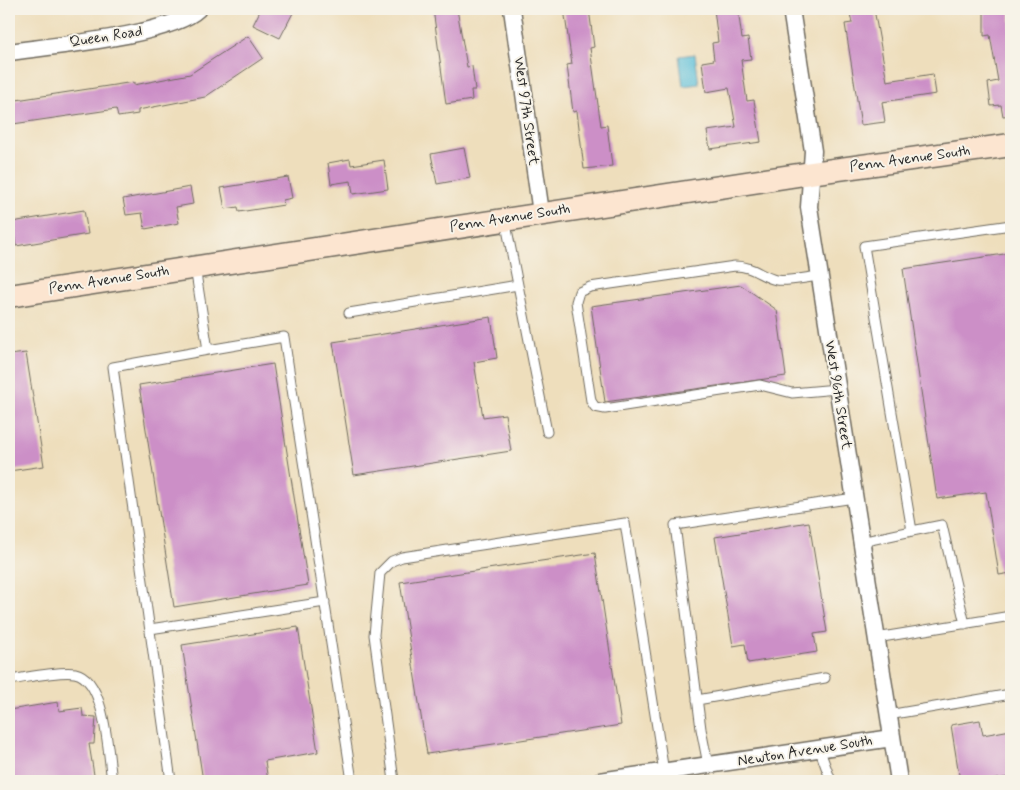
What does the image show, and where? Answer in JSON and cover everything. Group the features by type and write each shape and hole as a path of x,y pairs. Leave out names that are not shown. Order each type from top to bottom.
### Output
{"main road":[{"name":"Penn Avenue South","path":"9,296 541,213 1011,145"}],"street":[{"name":"Queen Road","path":"9,52 149,31 173,24 198,9"},
{"name":"West 97th Street","path":"512,9 541,213"},
{"name":"West 96th Street","path":"791,9 812,151 809,206 898,781"},
{"name":"Newton Avenue South","path":"600,781 624,779 892,738"}],"lane":[{"path":"505,219 547,432"},
{"path":"912,531 864,246 1011,225"},
{"path":"820,276 778,280 764,276 748,266 735,266 590,287 579,292 576,302 591,401 595,407 605,409 760,385 792,393 837,389"},
{"path":"195,267 208,350"},
{"path":"349,313 518,285"},
{"path":"171,781 113,367 284,337 352,781"},
{"path":"708,765 697,700 676,526 854,498"},
{"path":"394,781 374,635 378,581 385,566 402,557 625,523 664,772"},
{"path":"861,542 942,525 965,624"},
{"path":"150,630 325,602"},
{"path":"876,638 1011,616"},
{"path":"9,680 72,672 86,678 97,694 112,781"},
{"path":"697,700 825,678"},
{"path":"888,714 1011,694"},
{"path":"819,748 831,781"}],"water":[{"path":"695,54 699,84 683,86 679,56"}],"building":[{"path":"261,9 295,9 280,38 253,25"},
{"path":"433,9 457,9 467,67 472,66 475,90 471,90 472,100 446,104"},
{"path":"564,9 589,9 594,47 590,48 601,126 607,125 612,166 584,169 577,111 573,112 567,65 572,64"},
{"path":"714,9 738,9 742,39 748,38 751,59 741,60 747,101 754,100 761,142 710,149 707,131 736,127 729,88 706,92 702,62 714,60 712,43 718,42"},
{"path":"849,9 874,9 887,81 933,74 936,94 882,102 885,122 861,125 845,24 852,23"},
{"path":"984,9 1010,9 1011,115 1003,116 1001,105 991,106 988,83 998,81 990,35 984,36"},
{"path":"248,36 263,58 205,97 138,110 138,114 118,117 116,109 13,124 10,101 134,82 134,85 190,74"},
{"path":"464,148 470,178 437,184 431,154"},
{"path":"350,159 351,165 384,160 388,189 353,194 351,181 331,184 328,163"},
{"path":"288,177 292,198 283,200 284,205 239,212 238,207 225,209 221,188"},
{"path":"190,187 193,204 176,207 179,223 145,229 142,213 126,215 123,199"},
{"path":"84,210 88,234 16,246 12,222"},
{"path":"1011,253 1011,573 999,575 986,492 937,499 903,269"},
{"path":"741,285 777,310 786,376 605,402 591,306"},
{"path":"491,317 497,358 474,362 483,417 505,414 511,451 354,475 333,342"},
{"path":"26,353 44,466 9,471 9,355"},
{"path":"273,364 308,585 174,607 139,385"},
{"path":"809,522 827,632 814,634 817,652 748,663 745,644 733,646 715,537"},
{"path":"595,553 621,725 427,754 400,582"},
{"path":"298,627 318,752 265,761 268,781 203,781 182,645"},
{"path":"58,702 59,711 82,708 83,716 96,717 94,744 89,744 95,781 9,781 9,710"},
{"path":"980,720 983,735 1011,730 1011,777 983,781 960,781 951,725"}]}
